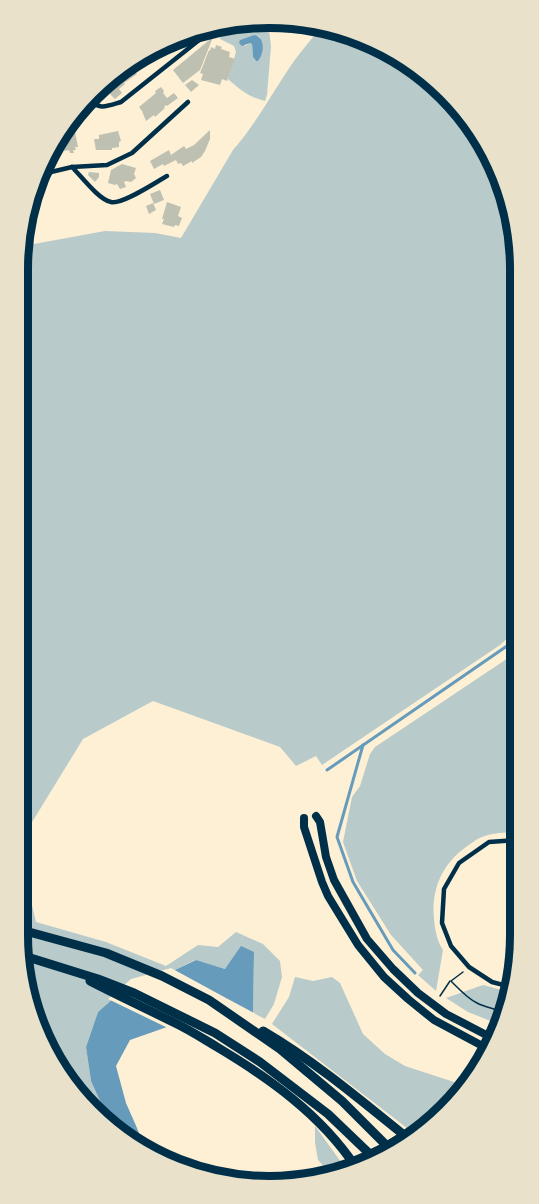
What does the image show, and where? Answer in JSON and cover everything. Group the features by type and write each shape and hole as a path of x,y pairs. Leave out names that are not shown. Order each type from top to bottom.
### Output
{"highway":[{"path":"28,932 106,953 162,976 209,999 289,1046 403,1135"},
{"path":"30,958 134,993 215,1034 260,1062 328,1114 370,1154"},
{"path":"69,970 131,1003 174,1022 273,1084 319,1122 352,1161"},
{"path":"209,999 280,1049 342,1101 386,1145"}],"main road":[{"path":"316,816 320,822 326,857 334,880 367,939 418,993 446,1014 488,1036"},
{"path":"304,818 304,827 322,882 358,945 384,977 408,999 434,1020 483,1046"}],"street":[{"path":"94,105 103,108 121,102 201,39"},
{"path":"47,177 51,172 72,167 107,165 132,153 188,102"},
{"path":"72,167 101,197 111,202 120,202 167,176"},
{"path":"304,818 310,815 316,816"},
{"path":"505,985 492,982 469,968 451,946 442,923 444,889 459,863 489,842 510,840"}],"path":[{"path":"440,996 451,981 469,968"},
{"path":"451,981 479,1004 498,1010"}],"shaded area":[{"path":"269,29 271,46 265,101 245,93 228,79 236,52 234,46 220,39 221,34 230,32","holes":["254,35 260,37 256,61 253,57 252,44 245,46 240,40"]},
{"path":"316,33 347,41 376,53 403,69 440,99 470,136 486,163 498,192 506,222 510,254 510,636 500,645 322,765 316,756 296,766 280,747 153,701 83,739 28,829 28,270 30,245 105,231 155,233 181,238 233,150"},
{"path":"510,657 510,832 490,835 476,840 450,861 440,878 434,898 434,919 439,943 443,950 436,991 418,975 423,970 391,935 357,881 343,842 352,797 360,786 370,754 375,747"},
{"path":"28,888 36,922 106,942 166,966 198,945 218,947 236,932 263,944 280,961 282,977 274,1004 265,1019 253,1013 254,952 225,969 195,960 175,970 132,982 98,1012 86,1047 91,1081 104,1110 69,1068 53,1041 41,1012 33,982 29,950"},
{"path":"295,977 313,981 332,977 340,983 363,1034 385,1054 405,1066 454,1082 457,1086 440,1105 410,1130 272,1024 289,997"},
{"path":"483,985 504,990 494,1022 468,1012 446,998"},
{"path":"315,1126 343,1164 326,1169 318,1160"}],"water":[{"path":"254,35 261,39 263,46 258,61 253,57 252,44 242,46 239,43 240,40"},
{"path":"241,946 254,952 253,1013 215,1026 167,1027 130,1040 116,1066 126,1103 141,1138 104,1110 91,1081 86,1047 98,1012 132,982 175,970 196,960 225,969"}],"pier":[{"path":"171,968 256,1014 216,1029 172,1030 108,999 131,979"}],"building":[{"path":"213,37 200,70 183,83 173,70"},
{"path":"216,45 230,52 229,57 235,59 227,81 222,79 220,85 201,80 203,74 200,73 209,50 211,47 215,49"},
{"path":"134,71 137,74 124,83 119,89 122,93 115,99 109,93 117,86 116,84"},
{"path":"192,80 199,85 191,92 185,85"},
{"path":"161,87 167,98 174,93 178,98 166,105 155,117 154,115 146,121 139,107"},
{"path":"210,130 210,139 201,157 183,166 176,160 154,169 150,161 169,150 171,155 184,146 186,149 194,145"},
{"path":"118,131 121,141 119,147 112,148 112,150 96,150 94,139 99,139 99,135"},
{"path":"72,132 75,132 78,147 73,150 74,153 61,150"},
{"path":"122,164 136,168 134,174 136,178 131,182 124,182 126,187 120,189 117,184 108,183 111,170"},
{"path":"89,172 99,173 95,182 88,175"},
{"path":"160,190 164,200 154,204 150,194"},
{"path":"167,202 181,207 178,216 182,218 179,226 162,224"},
{"path":"153,203 156,210 149,214 146,206"}],"waterway":[{"path":"327,770 510,644"},
{"path":"363,745 337,837 353,882 393,950 415,973"}]}
